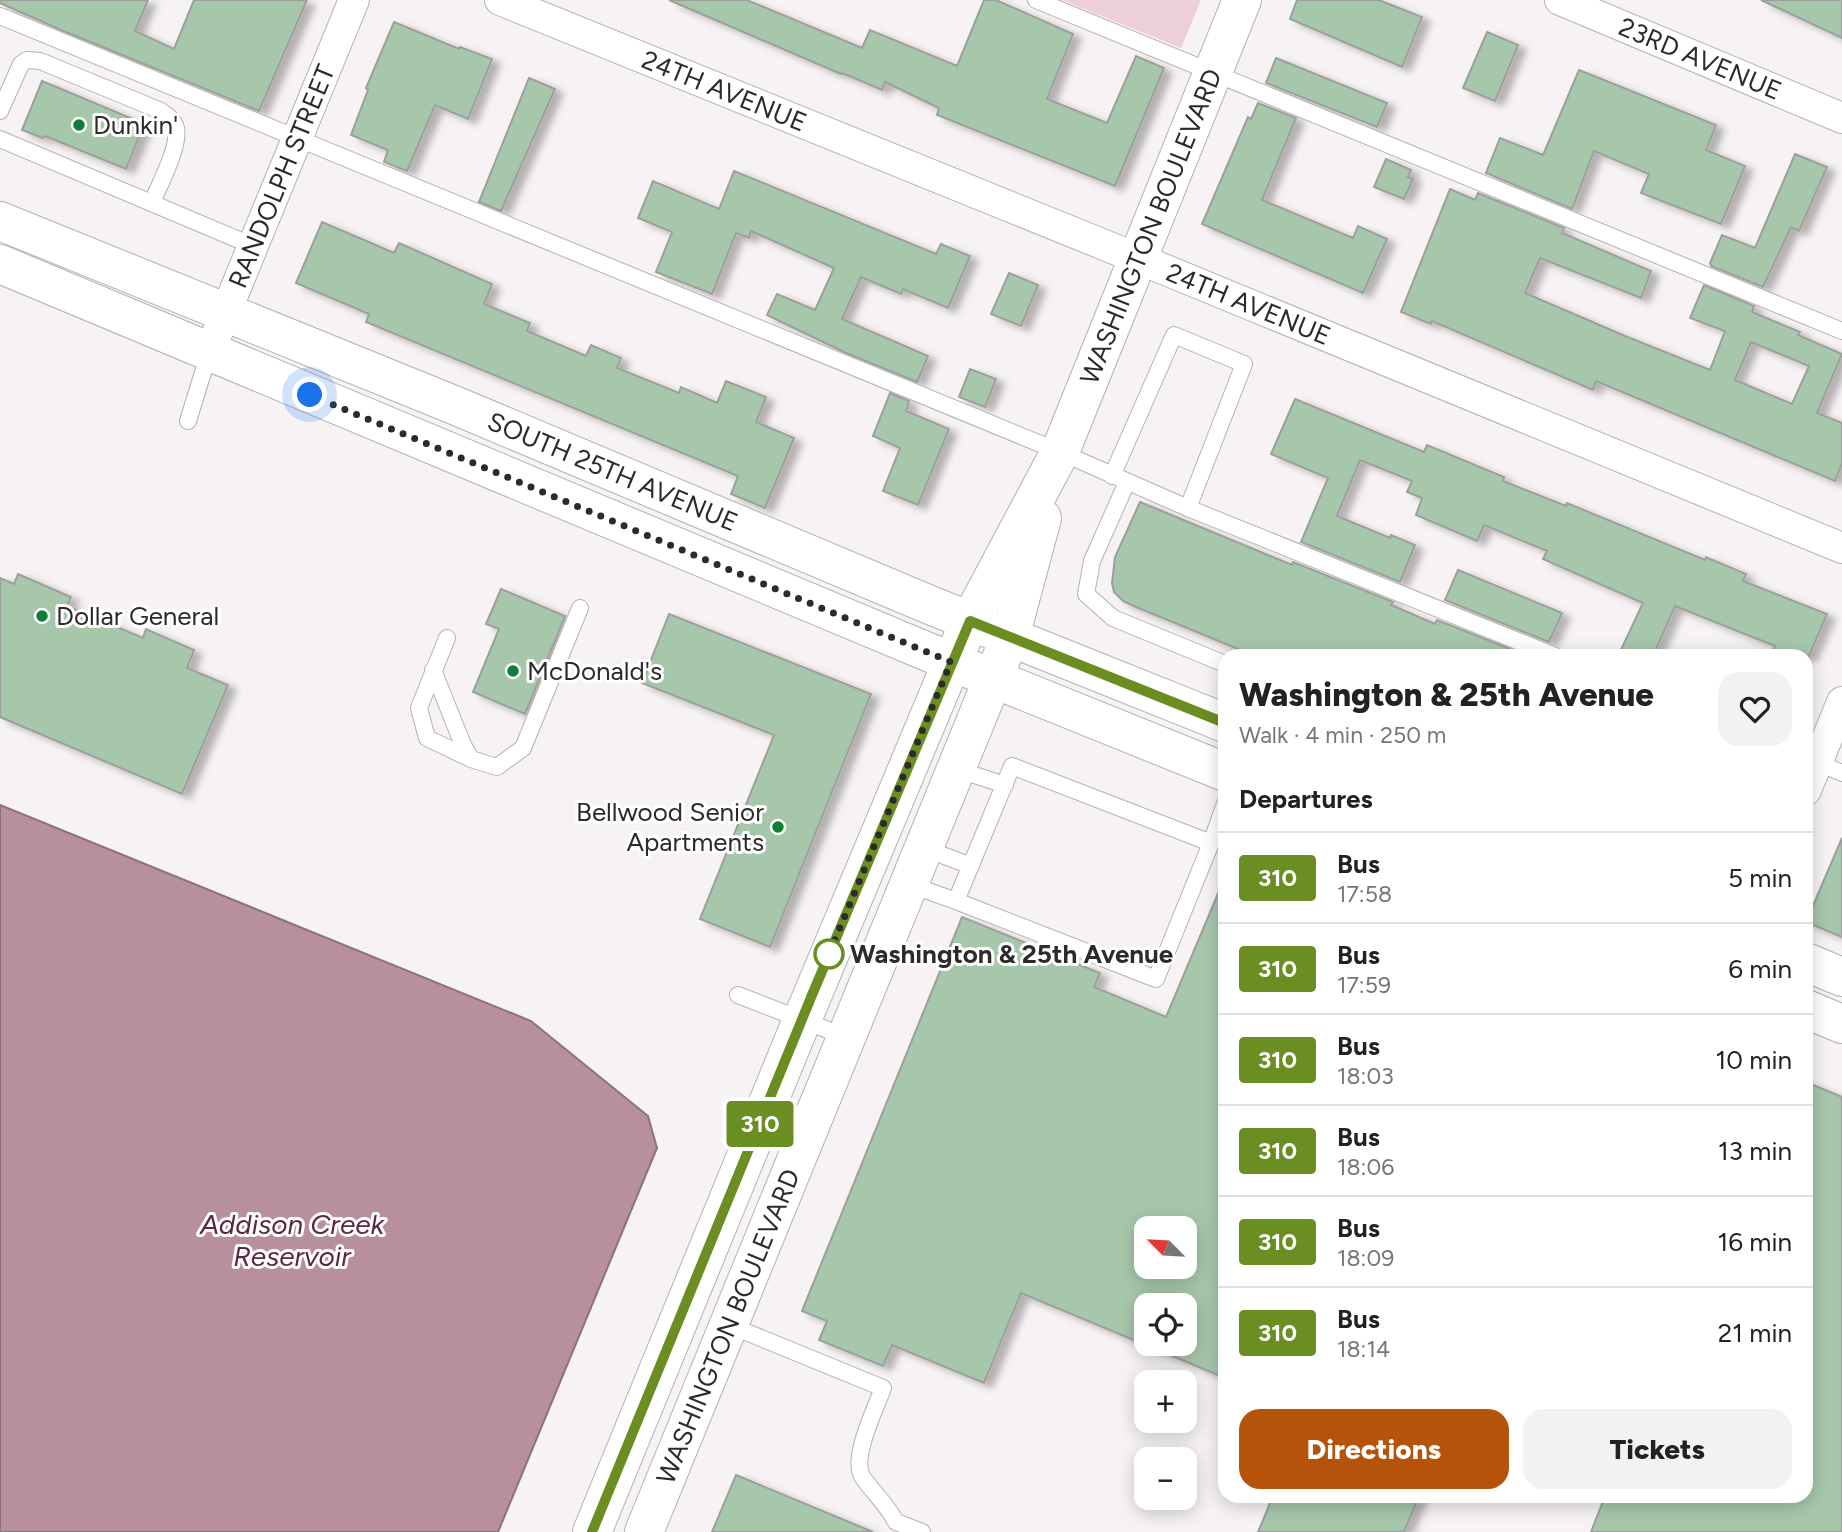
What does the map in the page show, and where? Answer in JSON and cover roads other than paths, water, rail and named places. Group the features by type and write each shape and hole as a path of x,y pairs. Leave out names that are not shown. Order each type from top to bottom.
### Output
{"street":[{"name":"RANDOLPH STREET","path":"209,353 354,0"},
{"name":"24TH AVENUE","path":"500,0 1842,548"},
{"name":"WASHINGTON BOULEVARD","path":"592,1532 951,662 1060,452 1241,0"},
{"name":"23RD AVENUE","path":"1560,0 1842,118"},
{"name":"SOUTH 25TH AVENUE","path":"0,221 454,405 970,621 1218,720"},
{"name":"SOUTH 25TH AVENUE","path":"0,264 951,662 1218,769"},
{"path":"438,447 454,405"},
{"name":"WASHINGTON BOULEVARD","path":"645,1532 1010,637 1060,452"},
{"path":"1822,764 1842,702"},
{"path":"1813,965 1842,976"},
{"path":"1813,1012 1842,1024"}],"lane":[{"path":"1036,0 1842,331"},
{"path":"0,16 1060,452 1188,508 1538,649"},
{"path":"0,111 21,64 27,60 40,61 162,111 171,118 176,129 175,141 152,203"},
{"path":"0,139 253,246"},
{"path":"1188,508 1244,364 1174,335 1119,479 1092,561 1086,594 1113,618 1218,661"},
{"path":"188,421 209,353"},
{"path":"447,638 419,708 427,738 471,759 497,767 523,748 580,608"},
{"path":"433,670 471,759"},
{"path":"956,901 1012,766 1211,843"},
{"path":"956,769 1005,785"},
{"path":"909,884 1156,979 1218,824"},
{"path":"924,848 971,866"},
{"path":"738,995 846,1037"},
{"path":"729,1325 883,1388 863,1439 859,1465 861,1476 888,1507 896,1522 922,1532"}],"water":[{"name":"Addison Creek Reservoir","path":"0,805 531,1021 648,1116 657,1148 498,1532 0,1532"}],"place":[{"name":"Dunkin'","path":"79,125"},
{"name":"Dollar General","path":"42,616"},
{"name":"McDonald's","path":"513,671"},
{"name":"Bellwood Senior Apartments","path":"778,827"},
{"name":"Washington & 25th Avenue","path":"829,954"}]}
